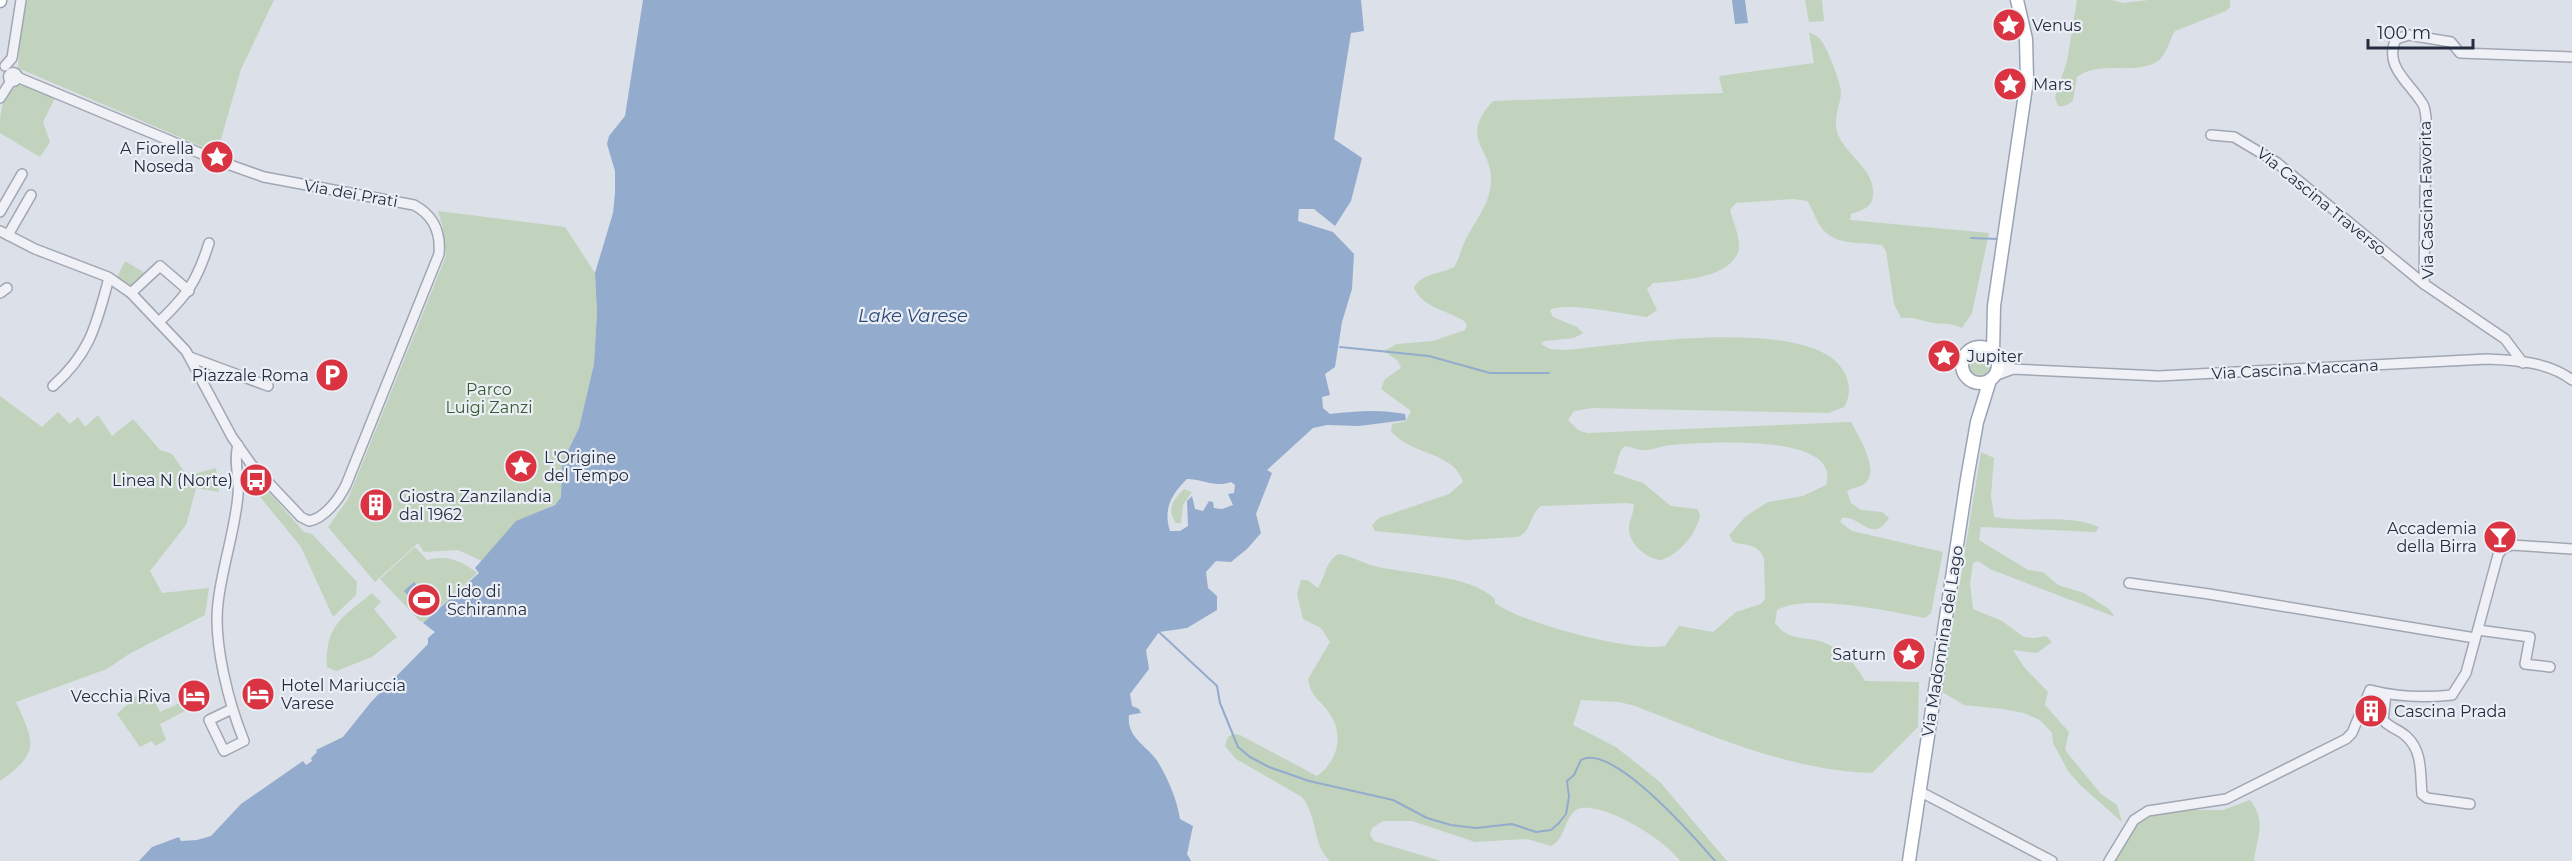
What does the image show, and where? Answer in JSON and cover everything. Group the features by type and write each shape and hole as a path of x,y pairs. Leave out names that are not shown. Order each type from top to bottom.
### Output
{"main road":[{"path":"1995,306 1986,336 1976,348 1966,354 1963,364 1966,376 1977,382 1992,378 1998,370 1995,354 1995,306 2027,80 2026,39 2017,0"},
{"path":"1976,348 1988,348 1995,354"},
{"name":"Via Madonnina del Lago","path":"1977,422 1992,378"},
{"name":"Via Madonnina del Lago","path":"1909,861 1977,422 1977,394 1971,380"}],"street":[{"path":"0,98 13,54 21,0"},
{"name":"Via Cascina Favorita","path":"2523,363 2505,339 2424,284 2426,117 2423,104 2400,77 2391,49 2396,39 2409,35 2451,42 2460,53 2572,57"},
{"name":"Via dei Prati","path":"9,71 219,161 258,175 407,202 425,212 435,225 439,254 346,485 334,504 316,520 309,522 301,518 238,445"},
{"name":"Via Cascina Traverso","path":"2211,135 2234,137 2276,162 2424,284"},
{"path":"0,212 22,174"},
{"path":"31,195 4,233 35,249 109,278 131,294 190,357 220,417 238,445 235,458 238,494 216,619 232,709 244,741 224,751 209,720 232,709"},
{"path":"159,322 189,291 201,268 209,243"},
{"path":"131,294 160,266 189,291"},
{"path":"53,386 75,366 88,345 109,278"},
{"path":"1995,354 2013,369"},
{"path":"190,357 268,386"},
{"name":"Via Cascina Maccana","path":"1992,378 2013,369 2159,376 2487,359 2551,368 2572,380"},
{"path":"2109,861 2134,820 2148,811 2226,799 2346,739 2352,733 2370,690 2428,698 2452,695 2466,673 2498,555 2503,548 2512,545 2572,549"},
{"path":"2130,583 2476,634 2530,637 2525,664 2550,667"},
{"path":"2386,694 2383,720 2390,728 2405,735 2419,755 2422,794 2427,798 2470,804"},
{"path":"212,753 222,748"},
{"path":"1919,791 2052,861"}],"green space":[{"path":"25,0 274,0 241,69 217,153 18,68 20,27"},
{"path":"1805,0 1822,0 1824,21 1809,22"},
{"path":"2077,0 2112,0 2123,3 2149,0 2230,0 2230,7 2226,11 2175,31 2162,57 2150,65 2097,69 2077,77 2073,100 2066,105 2058,106 2055,97 2067,61"},
{"path":"1809,32 1823,43 1840,86 1837,132 1846,148 1865,169 1872,185 1873,199 1866,208 1851,214 1850,220 1989,233 1972,313 1962,328 1951,324 1901,318 1894,304 1886,251 1882,245 1849,242 1833,237 1821,227 1807,201 1793,199 1736,203 1730,210 1739,242 1738,252 1733,261 1724,268 1701,277 1653,283 1647,289 1657,310 1647,317 1597,309 1557,308 1550,310 1553,317 1577,327 1583,333 1574,338 1544,341 1541,344 1550,349 1566,350 1671,339 1758,338 1796,343 1826,354 1844,372 1848,381 1848,398 1844,407 1829,413 1592,408 1574,411 1568,420 1578,430 1587,433 1851,422 1866,451 1870,474 1864,484 1847,491 1851,503 1861,510 1882,512 1889,518 1883,526 1877,529 1866,527 1849,518 1842,518 1840,522 1852,531 1943,552 1931,613 1925,618 1850,605 1808,603 1777,610 1775,623 1788,634 1816,640 1839,650 1851,661 1865,681 1919,682 1918,727 1872,773 1810,765 1780,758 1722,740 1635,706 1619,702 1581,700 1573,725 1616,747 1660,782 1727,861 1680,861 1662,843 1633,824 1617,816 1589,808 1578,809 1570,816 1560,838 1551,846 1527,839 1475,842 1412,821 1383,821 1372,828 1370,834 1374,841 1441,861 1330,861 1320,847 1311,813 1302,797 1236,759 1225,746 1228,737 1233,734 1240,735 1317,776 1330,763 1337,747 1337,730 1330,714 1311,690 1308,679 1330,642 1321,628 1303,619 1297,594 1301,580 1307,580 1318,588 1328,565 1338,554 1374,566 1438,576 1471,585 1484,591 1495,599 1495,603 1508,611 1528,619 1578,635 1629,645 1665,646 1679,626 1713,632 1736,612 1761,604 1765,599 1764,558 1755,547 1733,542 1729,535 1746,516 1768,502 1803,496 1826,485 1826,468 1813,456 1792,448 1765,444 1685,444 1650,450 1625,446 1620,452 1613,473 1643,483 1671,506 1697,509 1700,514 1696,528 1681,548 1661,560 1650,557 1635,544 1629,528 1634,504 1625,503 1541,506 1537,509 1525,532 1517,537 1466,540 1375,531 1372,525 1379,518 1449,494 1463,482 1451,465 1409,445 1391,431 1392,424 1406,421 1411,411 1381,389 1385,379 1401,368 1398,361 1384,351 1397,344 1433,341 1465,330 1467,325 1457,317 1423,300 1414,288 1421,279 1454,267 1485,205 1490,191 1490,171 1477,135 1483,114 1493,101 1723,93 1719,76 1814,63"},
{"path":"22,85 55,98 43,122 50,142 40,157 0,133 1,111 5,98 9,92"},
{"name":"Parco Luigi Zanzi","path":"438,211 565,227 595,273 597,312 594,364 579,428 562,463 561,497 555,504 537,513 482,561 458,550 424,552 418,543 375,582 328,527 348,499 446,256 443,228"},
{"path":"125,261 148,275 133,290 117,277"},
{"path":"1980,354 1988,357 1991,365 1988,373 1980,376 1972,373 1969,365 1972,357"},
{"path":"0,396 42,427 58,412 70,424 78,417 85,427 98,415 112,436 133,419 160,450 172,454 187,476 216,468 219,492 196,488 186,525 150,571 162,593 209,588 205,615 129,654 107,669 16,702 27,727 30,746 22,762 0,781"},
{"path":"1981,452 1994,458 1991,496 1994,517 2073,521 2099,527 2096,532 1981,527 1979,540 2028,570 2043,572 2058,585 2084,593 2109,609 2115,617 1990,569 1978,561 1973,563 1970,583 1973,609 2002,621 2024,637 2046,636 2052,642 2037,653 2013,650 2024,667 2048,692 2045,705 2069,732 2065,750 2101,794 2117,805 2122,822 2080,785 2068,771 2053,743 2052,733 2040,720 2024,713 1964,705 1942,692"},
{"path":"254,481 260,482 304,532 312,534 357,582 356,595 333,617 301,547 252,487"},
{"path":"1184,489 1192,492 1183,505 1181,523 1176,523 1171,509"},
{"name":"Lido di Schiranna","path":"415,547 427,560 448,558 477,573 424,622 420,621 380,579"},
{"path":"372,593 381,602 374,609 397,637 372,657 336,671 327,667 327,653 332,632 344,616"},
{"path":"138,694 142,698 151,694 160,712 180,703 185,711 160,724 166,740 155,746 152,741 140,747 117,714"},
{"path":"2250,800 2260,822 2254,861 2115,861 2134,828 2148,815 2164,810 2223,810"}],"water":[{"name":"Lake Varese","path":"643,0 1361,0 1364,31 1351,33 1334,139 1362,158 1351,201 1335,226 1314,209 1299,209 1298,221 1333,232 1354,254 1352,289 1342,322 1335,367 1325,374 1330,395 1322,397 1323,408 1330,414 1368,411 1396,412 1405,414 1406,420 1359,426 1327,425 1313,428 1267,470 1272,473 1256,514 1261,533 1231,562 1216,561 1206,572 1208,588 1217,596 1217,610 1187,628 1159,632 1146,650 1149,669 1130,694 1132,706 1139,709 1141,713 1129,715 1129,723 1134,736 1154,756 1169,782 1180,819 1193,826 1187,854 1191,861 139,861 152,847 179,837 181,841 211,836 241,804 303,761 306,765 312,761 311,758 317,752 316,750 343,737 371,702 428,644 428,638 435,632 423,623 479,573 475,568 516,521 555,505 561,497 562,463 579,428 594,364 597,312 595,273 613,213 615,193 615,171 607,144 609,136 625,116","holes":["1187,479 1214,484 1231,482 1235,485 1234,493 1228,494 1233,505 1222,509 1214,508 1213,502 1209,501 1203,511 1195,509 1192,496 1187,501 1188,526 1180,531 1170,531 1167,516 1170,503"]},
{"path":"1732,0 1745,0 1748,23 1735,24"},
{"path":"414,582 432,602 422,611 404,591"}],"waterway":[{"path":"1971,238 1998,239"},
{"path":"1340,347 1429,356 1490,373 1549,373"},
{"path":"1159,632 1217,686 1220,703 1238,747 1250,757 1269,767 1309,781 1393,800 1427,818 1451,825 1476,828 1512,824 1536,832 1551,830 1559,823 1566,814 1569,797 1567,781 1574,775 1581,760 1595,758 1612,765 1632,778 1672,815 1715,861"}],"place":[{"name":"Venus","path":"2009,25"},
{"name":"Mars","path":"2010,84"},
{"name":"A Fiorella Noseda","path":"217,157"},
{"name":"Jupiter","path":"1944,356"},
{"name":"Piazzale Roma","path":"332,375"},
{"name":"L'Origine del Tempo","path":"521,466"},
{"name":"Linea N (Norte)","path":"256,480"},
{"name":"Giostra Zanzilandia dal 1962","path":"376,505"},
{"name":"Accademia della Birra","path":"2500,537"},
{"name":"Lido di Schiranna","path":"424,600"},
{"name":"Saturn","path":"1909,654"},
{"name":"Hotel Mariuccia Varese","path":"258,694"},
{"name":"Vecchia Riva","path":"194,696"},
{"name":"Cascina Prada","path":"2371,711"}]}
